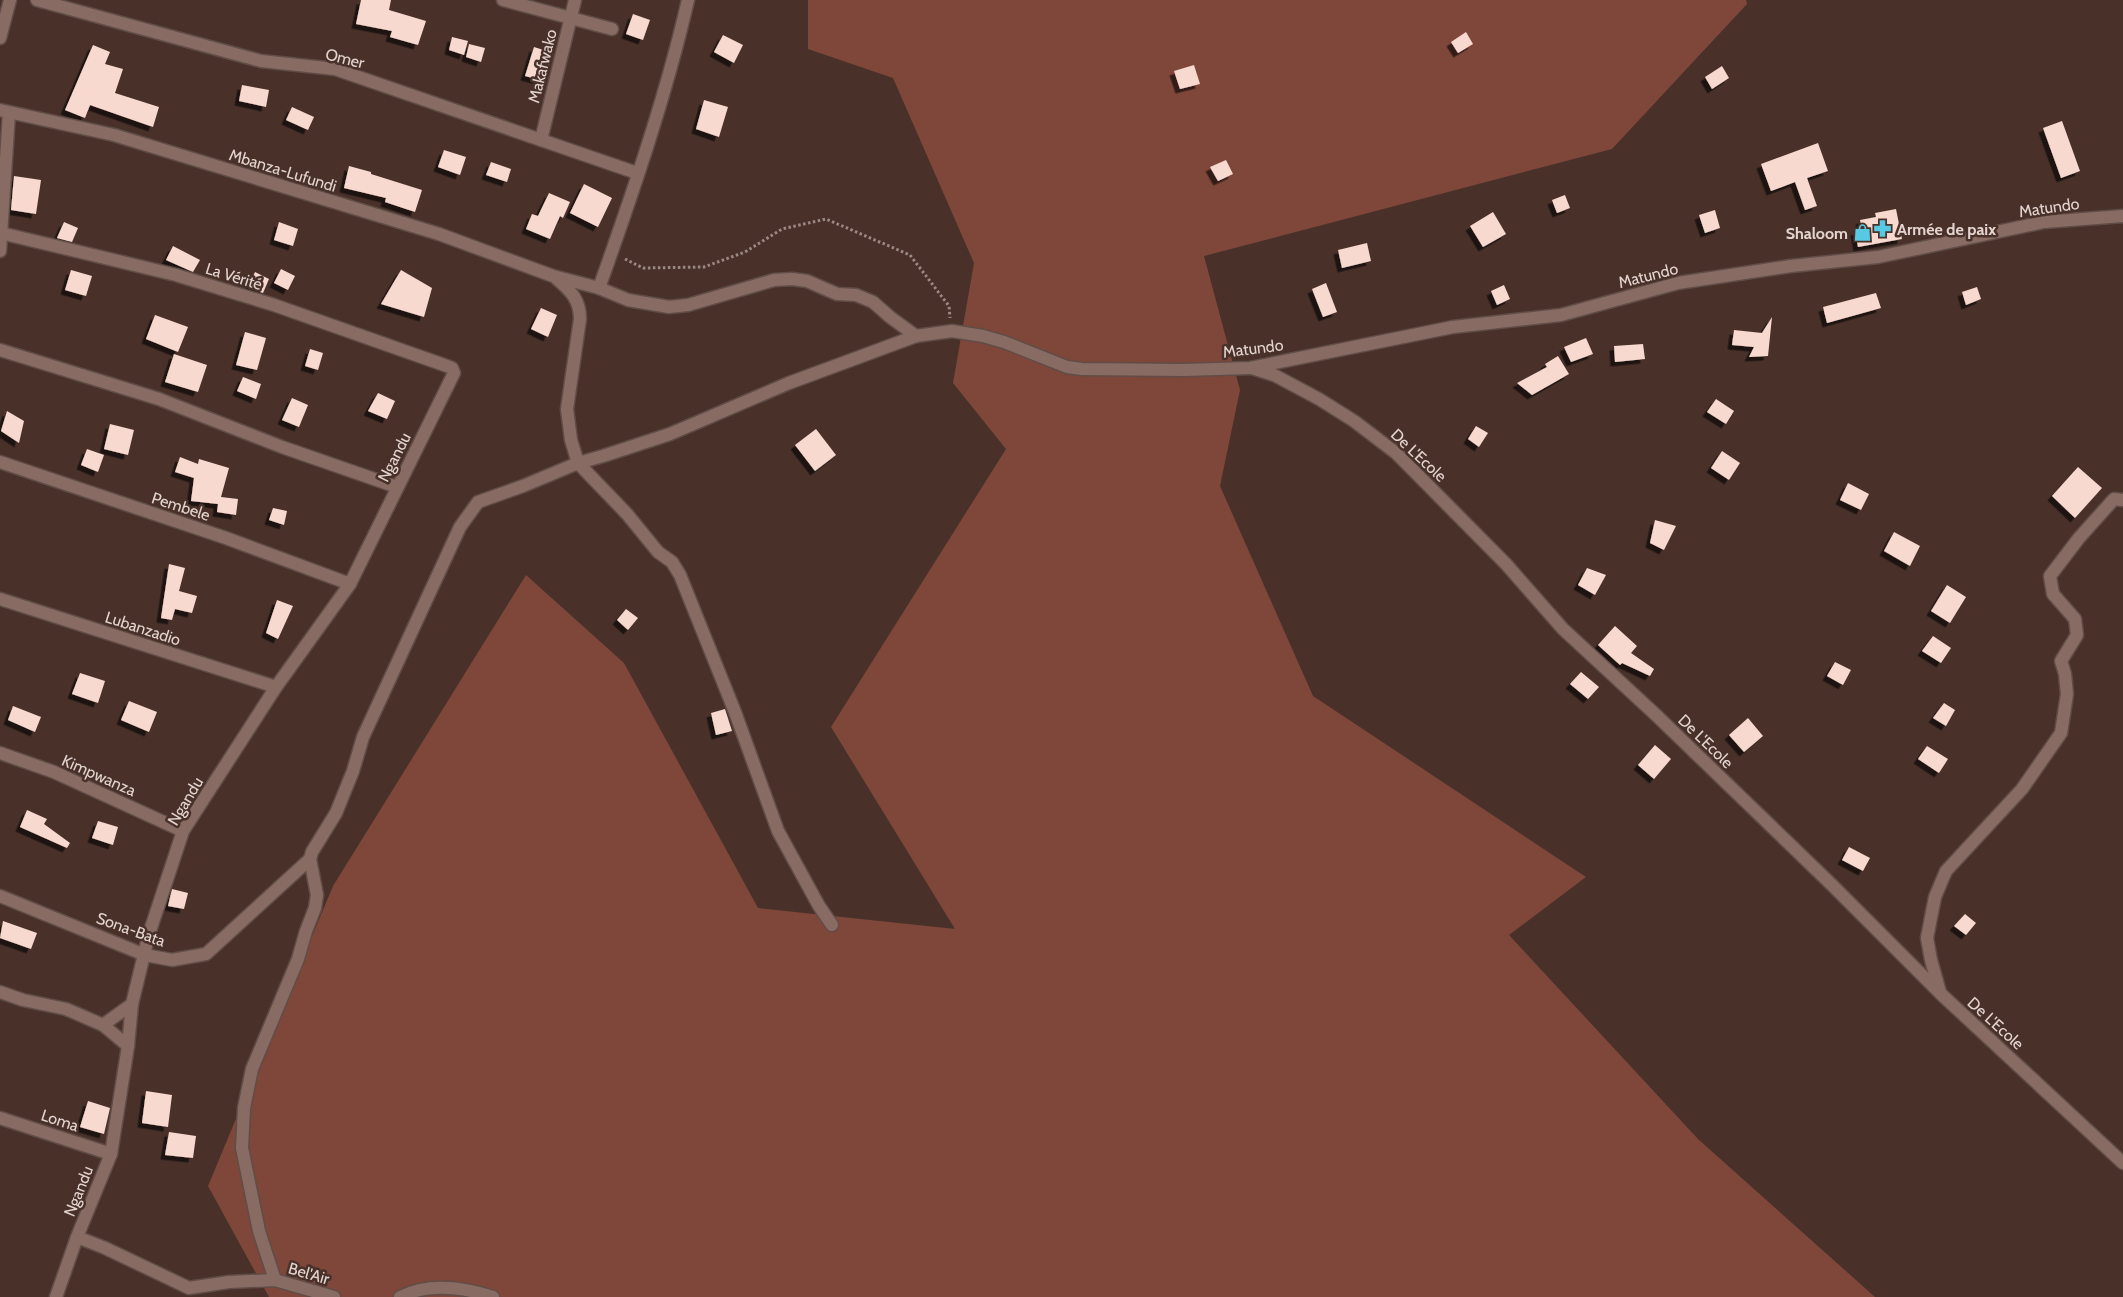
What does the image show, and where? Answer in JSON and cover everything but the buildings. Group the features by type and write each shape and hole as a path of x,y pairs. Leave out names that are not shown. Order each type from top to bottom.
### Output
{"street":[{"path":"0,38 10,0"},
{"name":"Omer","path":"36,0 261,61 335,69 637,173"},
{"path":"503,0 570,20 612,29"},
{"name":"Makafwako","path":"541,140 575,0"},
{"path":"599,288 681,31 688,0"},
{"path":"0,251 4,111"},
{"name":"Mbanza-Lufundi","path":"4,111 114,135 439,234 553,276 599,288 628,300 670,307 688,305 774,280 792,278 807,281 837,294 856,295 873,302 916,336"},
{"name":"Matundo","path":"578,463 670,434 789,383 916,336 952,331 1004,342 1067,367 1183,370 1250,368 1453,327 1561,315 1678,283 1791,266 1878,257 2044,222 2123,216"},
{"name":"La Vérité","path":"1,233 176,275 274,305 452,368"},
{"path":"553,276 565,286 580,307 580,319 567,409 571,440 578,463 627,514 658,552 672,562 680,575 735,712 778,832 819,906 832,925"},
{"path":"0,350 159,399 282,447 397,487"},
{"name":"Ngandu","path":"56,1297 77,1237 111,1154 128,1046 132,1004 149,934 183,831 276,687 350,584 453,377 452,368"},
{"name":"De L'Ecole","path":"1250,368 1274,375 1319,399 1354,421 1396,453 1506,564 1563,629 1656,715 1832,885 1941,994 2123,1163"},
{"name":"Pembele","path":"0,462 226,538 350,584"},
{"name":"Sona-Bata","path":"0,896 145,955 172,960 206,954 310,859 336,813 354,771 363,737 460,527 469,513 478,502 578,463"},
{"path":"1941,994 1927,938 1935,897 1946,871 2022,789 2061,733 2067,694 2065,674 2061,661 2077,636 2075,619 2052,594 2050,576 2114,499 2123,500"},
{"name":"Lubanzadio","path":"0,599 276,687"},
{"name":"Kimpwanza","path":"0,753 54,772 183,831"},
{"path":"275,1280 260,1231 242,1148 244,1108 252,1070 298,959 315,908 317,895 310,859"},
{"path":"0,992 23,1000 66,1009 103,1025 128,1046"},
{"path":"103,1025 132,1004"},
{"name":"Loma","path":"0,1118 111,1154"},
{"path":"77,1237 105,1248 187,1293"},
{"name":"Bel'Air","path":"187,1293 229,1282 275,1280 334,1297"},
{"path":"400,1297 414,1290 450,1287 494,1297"}],"path":[{"path":"611,253 643,268 704,267 745,252 782,229 826,219 910,255 949,306 952,331"}],"shaded area":[{"path":"808,0 1746,0 1747,4 1612,149 1204,256 1240,390 1220,486 1313,696 1586,877 1509,935 1698,1139 1875,1297 269,1297 208,1186 333,886 526,575 624,663 758,908 955,929 831,727 1006,449 953,383 974,263 893,78 808,49"}],"place":[{"name":"Armée de paix","path":"1883,229"},
{"name":"Shaloom","path":"1862,233"}]}
